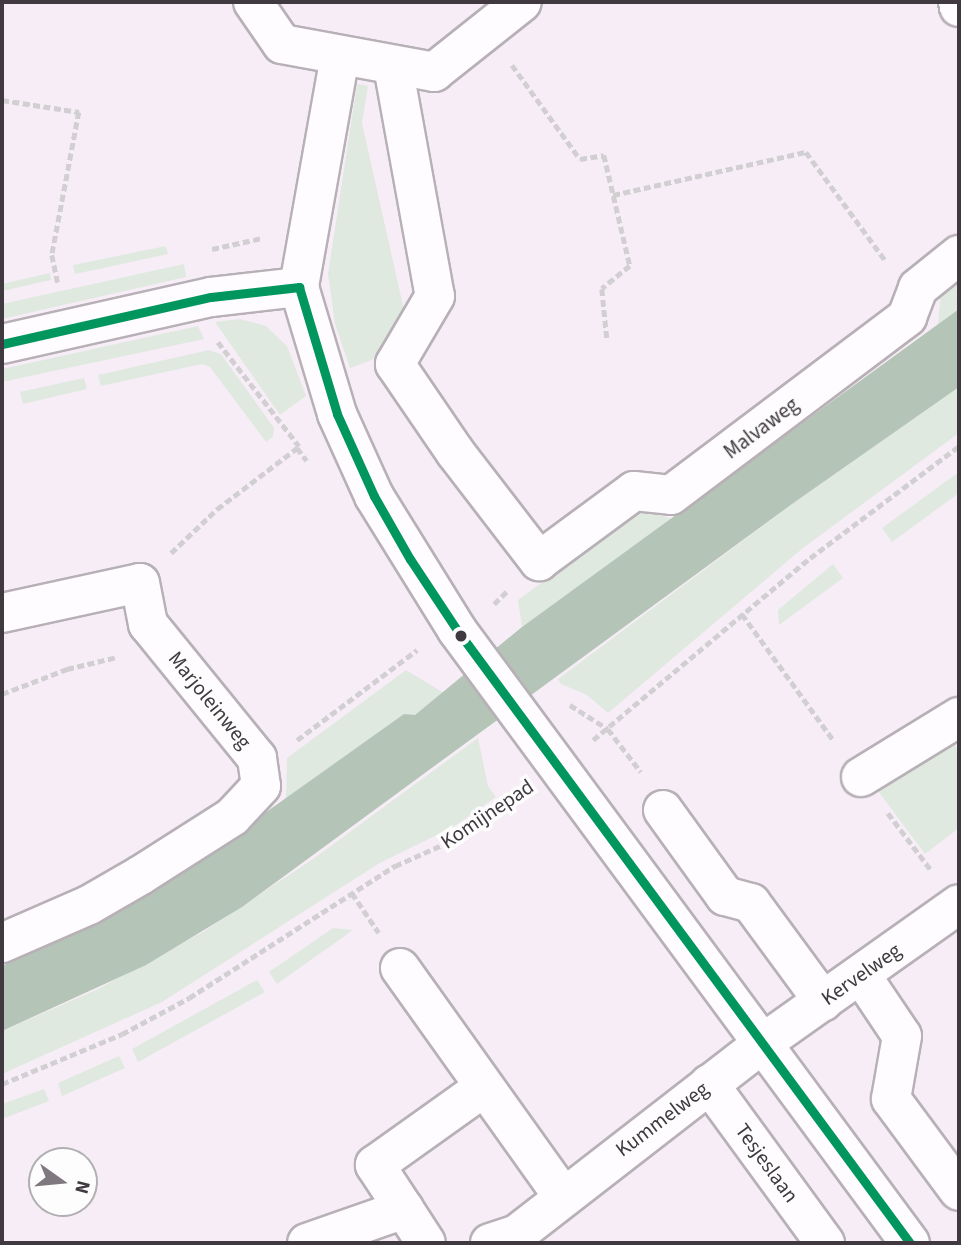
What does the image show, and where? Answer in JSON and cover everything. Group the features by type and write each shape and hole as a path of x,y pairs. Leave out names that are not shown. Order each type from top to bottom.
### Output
{"street":[{"path":"253,2 282,44 434,72 522,2"},
{"path":"958,2 959,7"},
{"path":"340,56 299,287 337,414 374,496 457,630 910,1243"},
{"path":"393,66 435,296 396,364 455,452 539,561"},
{"name":"Malvaweg","path":"539,561 634,491 671,495 907,317 918,288 959,255"},
{"path":"2,344 197,300 299,287"},
{"path":"2,613 140,583"},
{"name":"Marjoleinweg","path":"2,943 89,905 232,817 261,786 257,758 148,624 140,583"},
{"path":"861,777 959,717"},
{"path":"663,810 725,896 751,903 823,1002"},
{"name":"Kervelweg","path":"763,1043 958,905"},
{"path":"400,968 562,1195"},
{"path":"861,975 902,1036 891,1099 959,1191"},
{"name":"Kummelweg","path":"490,1243 517,1234 562,1195 763,1043"},
{"name":"Tesjeslaan","path":"709,1084 825,1243"},
{"path":"426,1243 375,1165 483,1087"},
{"path":"307,1243 404,1209"}],"path":[{"path":"486,31 580,159 604,155 630,266 602,289 607,338"},
{"path":"2,100 79,112 52,256 58,283"},
{"path":"613,195 806,152 874,250 918,288"},
{"path":"267,237 188,254 197,300 219,342 315,472"},
{"path":"47,286 71,280"},
{"name":"Komijnepad","path":"2,1084 122,1034 189,998 394,866 455,839 608,729 743,614 959,446"},
{"path":"140,583 216,509 297,448"},
{"path":"259,769 417,650 457,630 488,609 539,561"},
{"path":"743,614 958,905"},
{"path":"410,639 417,650"},
{"path":"2,694 66,669 166,646"},
{"path":"561,699 608,729 655,792 663,810"}],"shaded area":[{"path":"357,84 368,86 362,123 404,310 372,360 350,368 335,324 328,274"},
{"path":"166,246 168,254 75,274 73,265"},
{"path":"184,264 186,277 2,319 2,304"},
{"path":"50,273 51,280 2,291 2,284"},
{"path":"959,277 959,309 938,324 941,290"},
{"path":"959,309 959,387 792,504 242,907 146,965 2,1031 2,966 161,887 404,714 415,715 522,627"},
{"path":"240,319 266,326 287,346 306,396 280,415 215,322"},
{"path":"198,326 204,339 2,382 2,369"},
{"path":"209,350 221,354 274,428 273,437 266,442 210,367 202,364 101,386 98,375"},
{"path":"84,378 87,389 23,404 20,392"},
{"path":"959,387 959,433 803,548 608,713 587,695 561,684 558,679 792,504"},
{"path":"959,472 959,493 892,542 882,528"},
{"path":"641,510 673,519 522,627 518,600"},
{"path":"833,564 843,578 779,625 778,610"},
{"path":"406,670 444,693 415,716 404,714 286,802 287,758"},
{"path":"947,734 959,751 959,828 925,854 875,787"},
{"path":"478,738 488,786 496,797 453,827 378,864 162,1002 2,1074 2,1031 96,990 203,932 313,859"},
{"path":"333,928 353,930 277,984 269,972"},
{"path":"257,980 265,992 138,1062 132,1049"},
{"path":"119,1056 125,1068 62,1096 58,1083"},
{"path":"44,1089 49,1101 2,1119 2,1104"}],"transit line":[{"path":"2,344 211,297 299,287 337,414 374,496 410,559 457,630 910,1243"}]}
